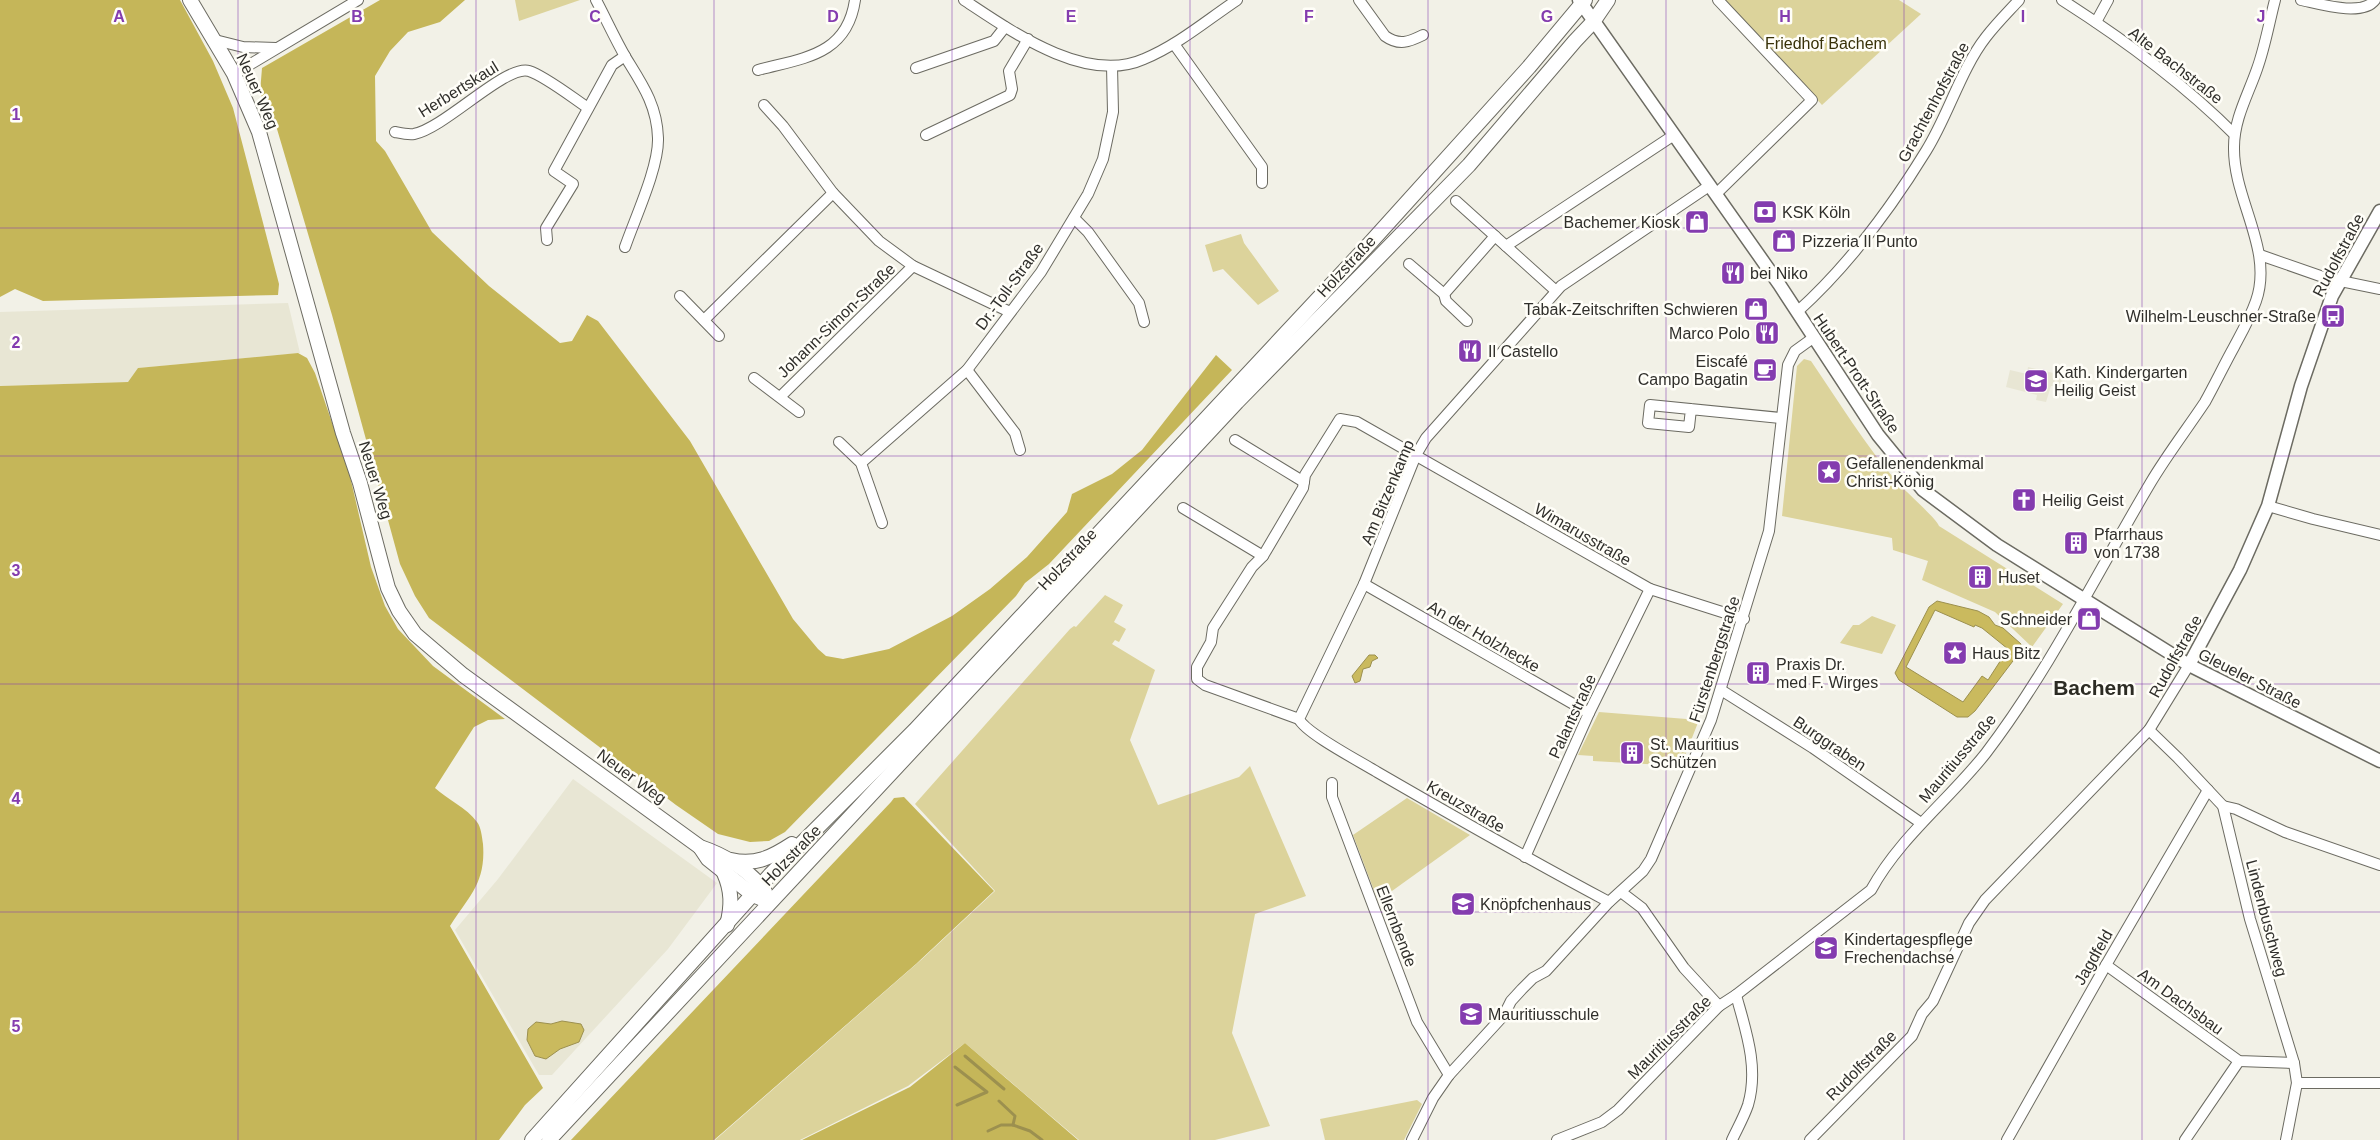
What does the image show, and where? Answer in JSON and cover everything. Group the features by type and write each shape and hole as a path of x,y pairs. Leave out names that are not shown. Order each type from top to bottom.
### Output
{"main road":[{"name":"Neuer Weg","path":"190,0 234,74 259,132 343,433 360,483 388,588 399,611 415,634 463,675 725,865 771,901"},
{"name":"Holzstraße","path":"549,1140 1230,409 1469,165 1575,41 1594,22 1608,0"},
{"name":"Holzstraße","path":"532,1140 812,831 915,730 1317,299 1529,67 1581,2"},
{"path":"727,925 731,902 725,865 762,861 780,852 812,831"}],"street":[{"path":"234,74 358,0"},
{"path":"596,0 625,56 647,90 655,114 658,139 655,162 625,247"},
{"path":"758,70 828,48 847,25 855,0"},
{"path":"964,0 1005,27 1074,61 1112,66 1143,60 1174,44 1237,0"},
{"path":"1359,0 1385,36 1391,40 1405,43 1423,35"},
{"name":"Am Bitzenkamp","path":"1299,719 1364,584 1416,455 1426,438 1556,291 1713,190 1812,100 1718,0"},
{"name":"Grachtenhofstraße","path":"1797,312 1811,299 1881,220 1926,151 1986,36 2019,0"},
{"name":"Alte Bachstraße","path":"2062,0 2096,22 2211,111 2234,134"},
{"path":"2096,22 2108,0"},
{"name":"Mauritiusstraße","path":"1560,1140 1602,1122 1618,1110 1719,1006 1736,995 1871,890 1884,866 1984,755 2011,718 2084,600 2117,539 2165,458 2206,400 2250,317 2260,284 2260,255 2236,177 2234,134 2239,114 2258,68 2275,0"},
{"path":"2301,0 2339,8 2368,7 2375,0"},
{"name":"Hubert-Prott-Straße","path":"1581,2 1797,312 1812,338 1878,436 1923,490 1997,545 2084,600"},
{"path":"916,68 994,41 1005,27"},
{"path":"926,135 1010,95 1012,89 1009,70 1028,39"},
{"path":"215,40 243,47 276,48"},
{"path":"1174,44 1262,167 1262,183"},
{"path":"547,240 546,228 573,184 554,171 612,65 625,56"},
{"name":"Dr.-Toll-Straße","path":"862,463 967,370 1041,272 1097,176 1111,130 1114,88 1112,66"},
{"name":"Herbertskaul","path":"395,132 414,134 448,118 507,76 521,70 533,73 588,108"},
{"name":"Johann-Simon-Straße","path":"764,105 783,126 833,193 868,231 914,266 1010,312"},
{"path":"1506,246 1674,136"},
{"path":"704,320 833,193"},
{"path":"1456,201 1556,291"},
{"name":"Rudolfstraße","path":"1810,1140 1912,1036 1922,1014 1933,1001 1969,924 1985,900 2149,730 2189,665 2240,570 2268,506 2301,386 2324,318 2340,280 2380,211"},
{"path":"1074,218 1088,232 1139,303 1144,322"},
{"path":"1444,294 1495,236"},
{"path":"2260,255 2326,278 2380,289"},
{"path":"1409,264 1444,294 1446,301 1467,322"},
{"name":"Johann-Simon-Straße","path":"780,397 914,266"},
{"path":"680,296 719,336"},
{"name":"Fürstenbergstraße","path":"1412,1140 1433,1098 1449,1075 1504,1015 1511,1001 1532,978 1546,971 1609,902 1643,872 1651,860 1712,720 1744,618 1768,531 1781,418 1792,355 1812,338"},
{"path":"967,370 1015,433 1020,450"},
{"name":"Johann-Simon-Straße","path":"754,378 799,412"},
{"path":"1691,409 1781,418"},
{"name":"Wimarusstraße","path":"1304,482 1306,475 1340,419 1356,422 1650,589 1744,618"},
{"path":"1235,440 1304,482 1304,488 1214,628 1210,642 1197,667 1197,679 1205,685 1299,719"},
{"path":"839,442 862,463 882,523"},
{"path":"2268,506 2380,535"},
{"path":"1183,508 1262,556"},
{"name":"An der Holzhecke","path":"1364,584 1589,713"},
{"name":"Palantstraße","path":"1525,857 1589,713 1650,589"},
{"name":"Gleueler Straße","path":"2084,600 2189,665 2380,761"},
{"name":"Burggraben","path":"1721,690 1813,748 1921,823"},
{"name":"Kreuzstraße","path":"1299,719 1310,731 1525,857 1609,902"},
{"name":"Lindenbuschweg","path":"2149,730 2223,806 2250,918 2294,1062 2297,1083 2286,1140"},
{"name":"Ellernbende","path":"1332,783 1332,797 1417,1022 1449,1075"},
{"name":"Jagdfeld","path":"2007,1140 2106,964 2208,790"},
{"path":"2223,806 2236,809 2285,832 2380,865"},
{"path":"1621,892 1642,908 1684,968 1719,1006"},
{"name":"Am Dachsbau","path":"2106,964 2239,1061"},
{"path":"1732,1140 1747,1106 1752,1072 1749,1044 1736,995"},
{"path":"2185,1140 2239,1061 2294,1062"},
{"path":"2297,1083 2380,1084"}],"shaded area":[{"path":"0,0 180,0 213,61 233,108 279,284 278,295 43,301 15,289 0,297"},
{"path":"380,0 465,0 440,22 408,32 390,51 375,76 376,141 385,151 432,232 489,286 560,343 572,341 587,315 598,321 690,441 793,619 826,656 843,659 889,649 952,616 990,589 1027,557 1067,512 1072,494 1112,474 1142,450 1216,355 1232,370 1049,564 1025,583 1016,596 785,832 769,841 750,842 718,834 676,805 429,618 415,596 400,564 332,315 277,129 260,93 262,68"},
{"path":"288,303 300,353 139,368 128,382 0,386 0,312"},
{"path":"298,353 307,358 315,373 349,472 371,567 385,606 398,629 433,666 505,719 488,720 474,727 435,788 473,817 481,832 483,844 482,869 479,879 470,897 450,926 543,1088 525,1105 499,1140 0,1140 0,386 128,382 138,368"},
{"name":"Kath. Kindergarten Heilig Geist","path":"2028,367 2066,376 2063,388 2051,386 2046,402 2036,400 2037,395 2006,387 2010,370 2027,374"},
{"path":"1937,601 1978,611 1989,617 1995,625 2003,628 2021,644 2019,653 1975,711 1968,717 1957,717 1899,680 1895,673 1929,607","holes":["1935,610 1974,627 1975,625 1982,628 2008,649 1988,680 1982,676 1963,702 1906,667"]},
{"path":"1369,655 1375,655 1378,658 1372,661 1370,667 1363,669 1360,681 1355,683 1352,676"},
{"path":"573,779 717,883 668,949 552,1075 539,1075 455,930 498,879"},
{"path":"904,797 994,891 916,964 714,1140 571,1140 894,798"},
{"path":"562,1021 581,1024 584,1030 579,1042 560,1049 546,1059 535,1056 527,1040 528,1029 536,1022 551,1024"},
{"path":"965,1043 1078,1140 802,1140 910,1087"}],"green space":[{"path":"515,0 580,0 519,21"},
{"name":"Friedhof Bachem","path":"1725,0 1899,0 1921,14 1822,105"},
{"path":"1241,234 1244,243 1279,291 1258,305 1223,269 1213,272 1205,245"},
{"path":"1804,359 1811,361 1885,468 1933,517 1939,526 2063,604 2032,647 1995,612 1922,580 1928,561 1893,550 1892,538 1782,516 1797,366"},
{"path":"1105,595 1123,605 1114,622 1126,629 1119,642 1115,640 1112,644 1155,670 1130,740 1158,805 1239,777 1250,766 1306,896 1255,914 1232,1033 1270,1126 1215,1140 1079,1140 965,1043 908,1086 800,1140 715,1140 921,960 995,891 915,804 1070,629 1074,626 1076,627"},
{"path":"1872,616 1896,625 1882,654 1840,643 1853,625 1859,625"},
{"path":"1599,712 1699,720 1681,766 1593,761 1593,756 1578,755"},
{"path":"1407,798 1470,835 1378,901 1353,835"},
{"path":"1417,1100 1422,1104 1404,1140 1325,1140 1320,1119"}],"waterway":[{"path":"965,1056 1004,1089"},
{"path":"955,1067 987,1092 957,1105"},
{"path":"999,1101 1015,1116 1013,1125 1030,1131 1042,1140"},
{"path":"988,1131 1001,1125 1013,1125"}],"place":[{"name":"KSK Köln","path":"1765,212"},
{"name":"Bachemer Kiosk","path":"1697,222"},
{"name":"Pizzeria Il Punto","path":"1784,241"},
{"name":"bei Niko","path":"1733,273"},
{"name":"Tabak-Zeitschriften Schwieren","path":"1756,309"},
{"name":"Wilhelm-Leuschner-Straße","path":"2333,316"},
{"name":"Marco Polo","path":"1767,333"},
{"name":"Il Castello","path":"1470,351"},
{"name":"Eiscafé Campo Bagatin","path":"1765,370"},
{"name":"Kath. Kindergarten Heilig Geist","path":"2036,381"},
{"name":"Gefallenendenkmal Christ-König","path":"1829,472"},
{"name":"Heilig Geist","path":"2024,500"},
{"name":"Pfarrhaus von 1738","path":"2076,543"},
{"name":"Huset","path":"1980,577"},
{"name":"Schneider","path":"2089,619"},
{"name":"Haus Bitz","path":"1955,653"},
{"name":"Praxis Dr. med F. Wirges","path":"1758,673"},
{"name":"St. Mauritius Schützen","path":"1632,753"},
{"name":"Knöpfchenhaus","path":"1463,904"},
{"name":"Kindertagespflege Frechendachse","path":"1826,948"},
{"name":"Mauritiusschule","path":"1471,1014"}],"district":[{"name":"Bachem","path":"2094,688"}]}
